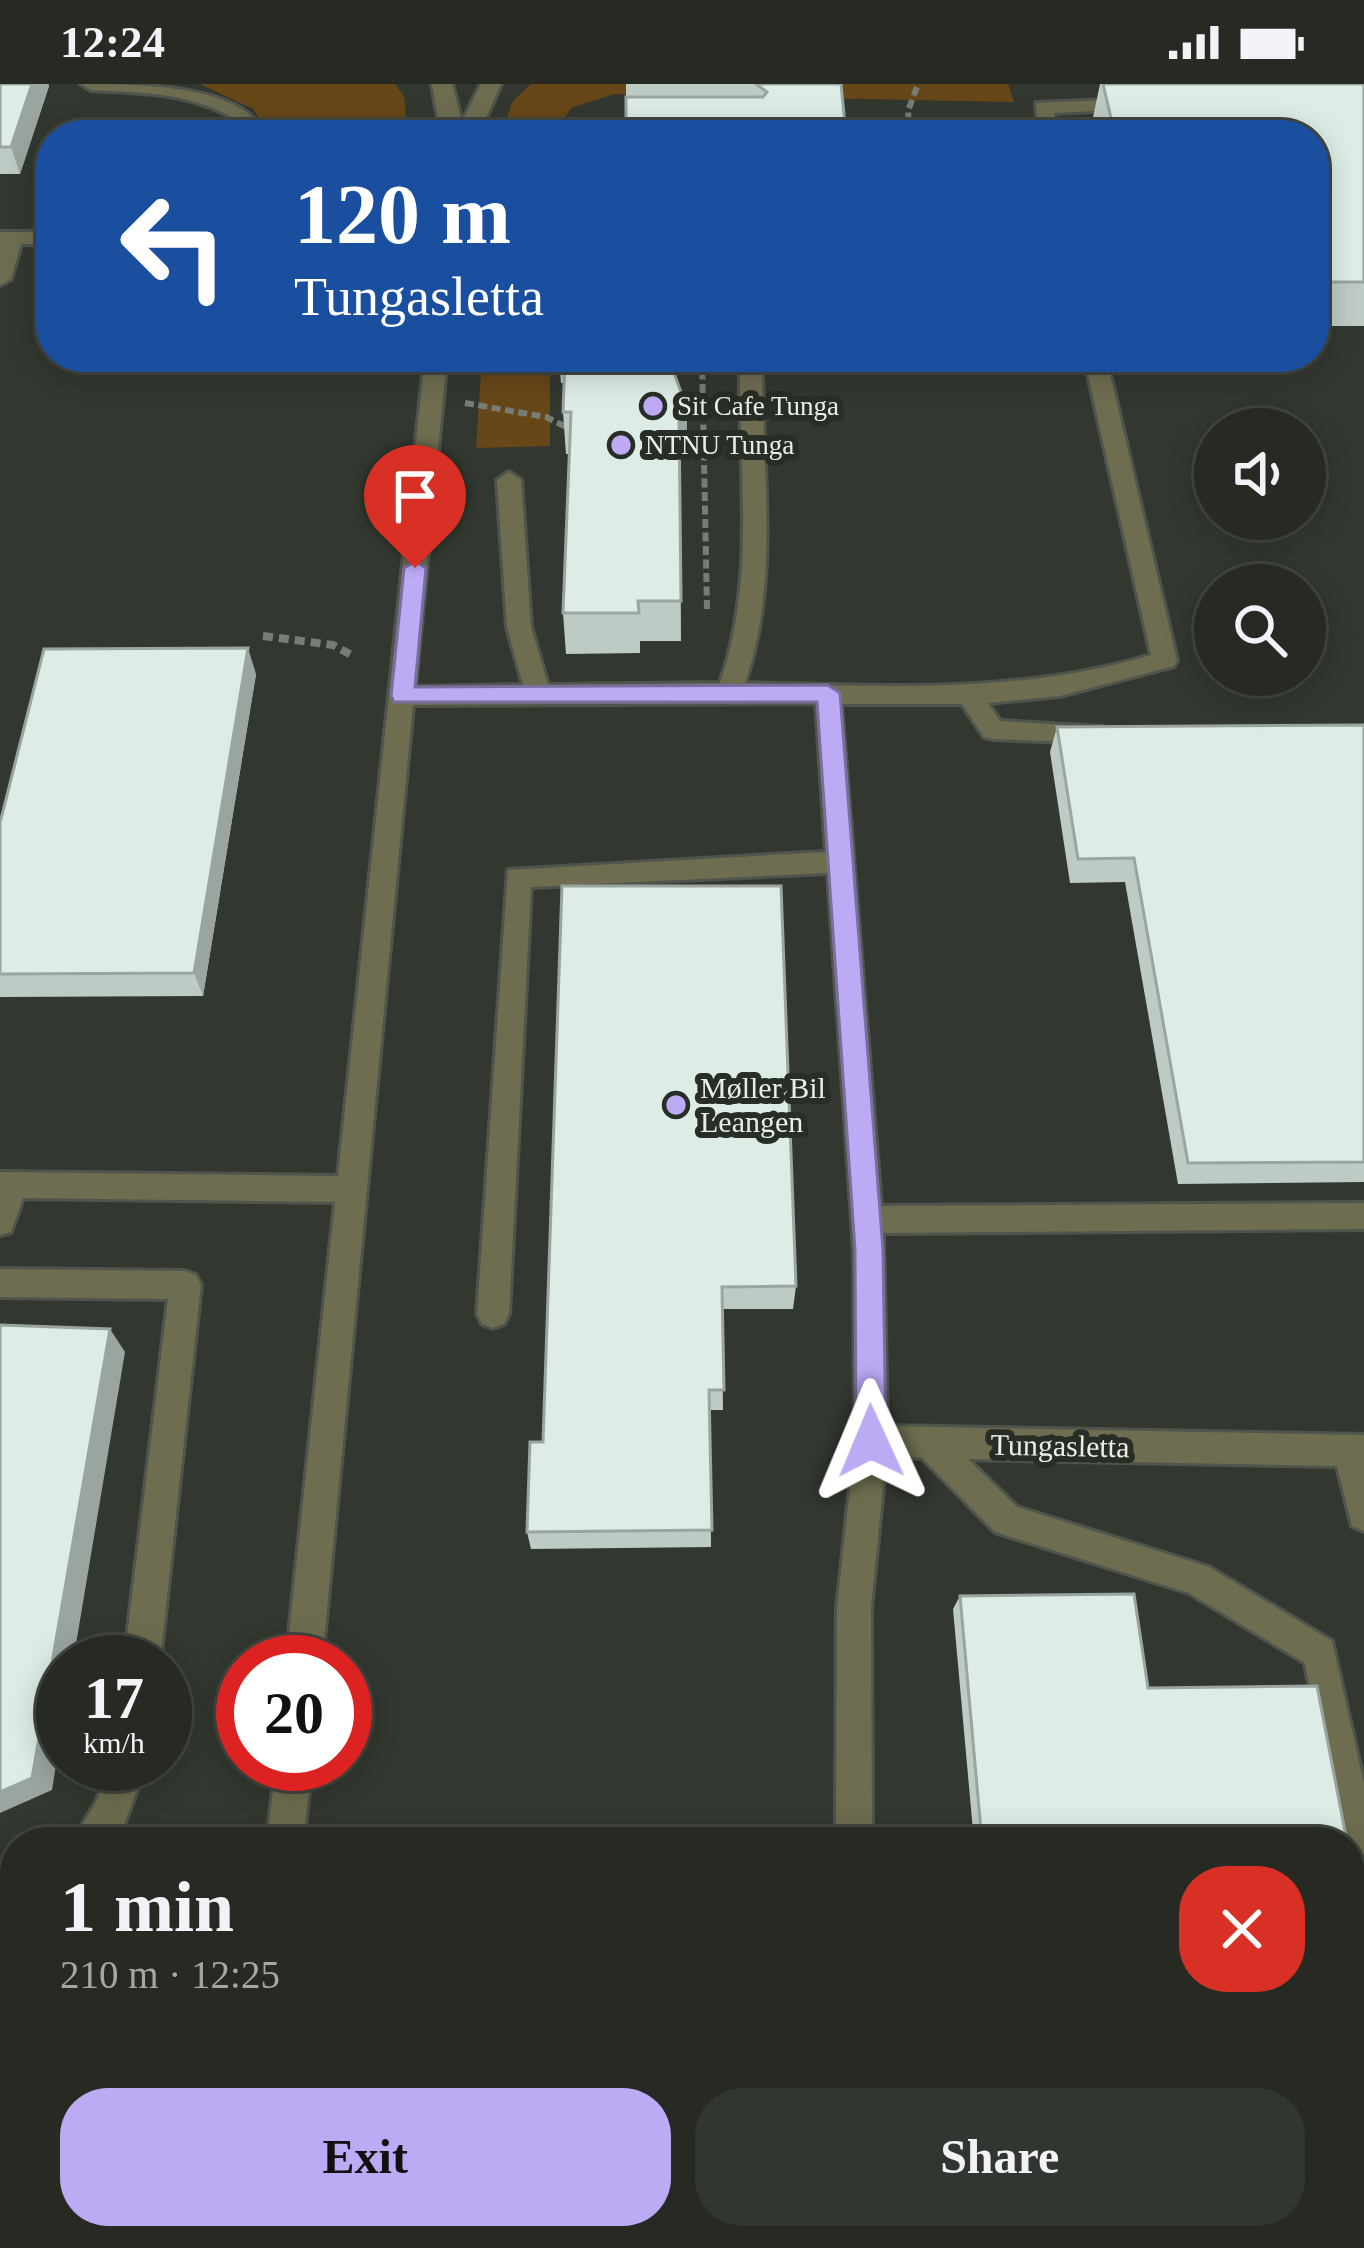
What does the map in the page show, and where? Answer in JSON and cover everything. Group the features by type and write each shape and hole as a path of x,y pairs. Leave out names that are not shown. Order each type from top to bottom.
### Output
{"street":[{"path":"91,84 185,88 222,102 250,120"},
{"path":"442,84 450,120"},
{"path":"474,120 491,84"},
{"path":"1045,120 1043,107 1158,104"},
{"path":"0,280 7,238"},
{"path":"307,1635 435,372"},
{"path":"729,692 745,656 759,580 752,372"},
{"path":"402,696 968,694 1032,689 1135,671 1165,660 1098,372"},
{"path":"509,479 519,628 538,694"},
{"path":"828,693 866,1220 871,1441 854,1608 854,1827"},
{"path":"968,694 993,730 1095,734"},
{"path":"493,1314 518,877 842,862"},
{"path":"0,1222 6,1185 354,1189"},
{"path":"866,1220 1364,1216"},
{"path":"0,1283 185,1285 145,1635"},
{"name":"Tungasletta","path":"871,1441 1359,1454 1364,1515"},
{"path":"930,1443 1007,1520 1197,1579 1319,1653 1354,1827"},
{"path":"101,1827 119,1791"},
{"path":"287,1827 290,1791"}],"path":[{"path":"909,120 918,84"},
{"path":"702,372 707,614"},
{"path":"432,398 547,417 568,428"},
{"path":"263,636 333,645 352,656"}],"shaded area":[{"path":"200,84 395,84 404,96 406,120 260,120 253,109"},
{"path":"531,84 1008,84 1014,102 614,94 571,108 563,120 506,120 513,101"},
{"path":"481,372 550,372 550,446 476,448"}],"building":[{"path":"0,84 32,84 11,147 0,147"},
{"path":"756,84 841,84 845,120 626,120 626,97 763,97 767,92"},
{"path":"1103,84 1364,84 1364,282 1329,282 1329,120 1111,120"},
{"path":"564,372 674,372 687,409 679,412 681,601 638,601 639,613 563,613 571,412 563,412"},
{"path":"248,648 194,973 0,974 0,823 44,649"},
{"path":"1364,725 1364,1162 1188,1163 1134,858 1078,859 1057,727"},
{"path":"562,886 781,886 796,1286 722,1287 724,1390 709,1390 712,1530 527,1532 530,1442 543,1442"},
{"path":"0,1325 110,1329 57,1635 36,1635 32,1778 0,1792"},
{"path":"1134,1594 1148,1688 1317,1686 1344,1827 981,1827 960,1596"}],"place":[{"name":"Sit Cafe Tunga","path":"653,406"},
{"name":"NTNU Tunga","path":"621,445"},
{"name":"Møller Bil Leangen","path":"676,1105"}],"route":[{"path":"415,568 402,696 828,693 869,1250 871,1441"}]}
